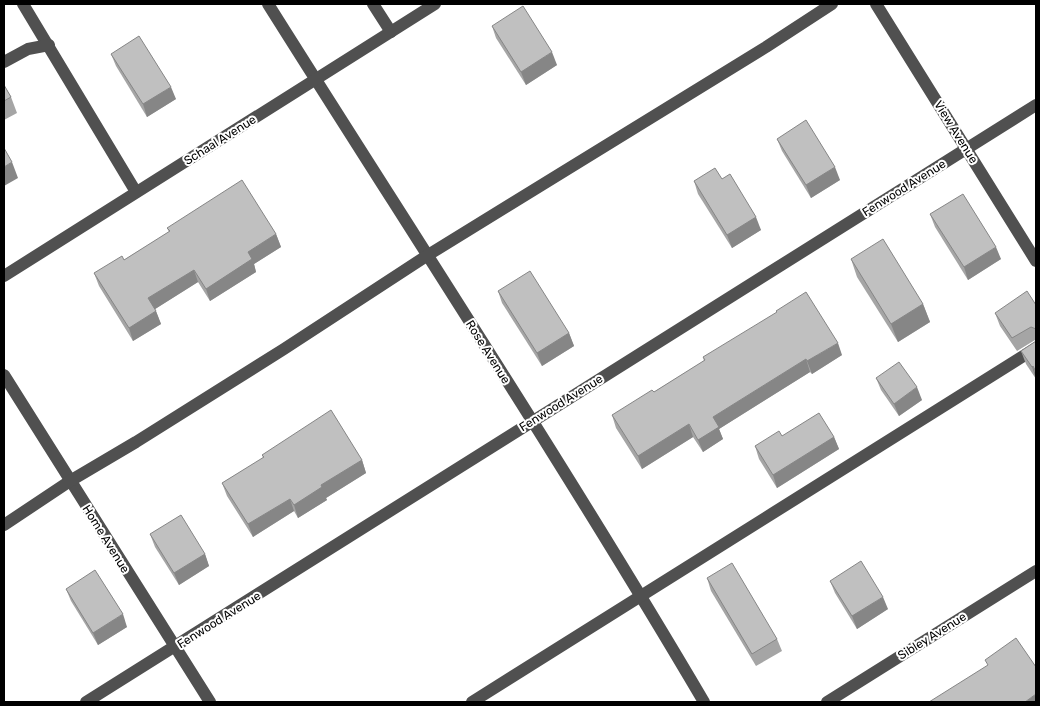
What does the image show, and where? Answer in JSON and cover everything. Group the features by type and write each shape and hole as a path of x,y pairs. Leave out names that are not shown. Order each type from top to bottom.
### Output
{"street":[{"path":"23,4 136,192"},
{"name":"Rose Avenue","path":"268,4 641,595 704,702"},
{"path":"373,4 391,32"},
{"name":"Schaal Avenue","path":"4,276 435,4"},
{"path":"4,525 70,481 144,437 428,255 832,4"},
{"name":"View Avenue","path":"876,4 1036,261"},
{"path":"4,62 28,49 49,45"},
{"name":"Fenwood Avenue","path":"86,702 175,648 1036,105"},
{"path":"472,702 1036,348"},
{"name":"Home Avenue","path":"4,375 210,702"},
{"name":"Sibley Avenue","path":"827,702 1036,571"}],"building":[{"path":"523,6 552,52 521,72 492,26"},
{"path":"139,36 171,87 143,104 111,54"},
{"path":"4,85 11,97 4,101"},
{"path":"806,120 835,167 806,185 777,139"},
{"path":"4,148 12,162 4,167"},
{"path":"715,168 722,179 730,174 756,217 727,235 694,181"},
{"path":"242,180 276,234 248,252 252,259 206,289 194,270 148,298 156,311 129,328 94,273 122,256 124,260 170,231 167,228"},
{"path":"963,194 996,247 964,267 930,214"},
{"path":"883,239 923,304 891,324 851,259"},
{"path":"530,271 569,333 537,353 498,291"},
{"path":"1027,291 1036,305 1036,329 1031,327 1012,338 995,313"},
{"path":"806,292 838,343 807,361 806,359 713,417 719,427 698,440 689,424 638,456 612,415 652,390 654,392 705,360 703,357"},
{"path":"1036,341 1036,372 1021,351"},
{"path":"899,362 917,387 894,404 876,378"},
{"path":"331,410 362,460 321,485 322,487 294,505 290,499 248,524 222,483 264,457 262,455"},
{"path":"819,413 834,437 773,475 755,446 779,431 782,436"},
{"path":"181,515 205,554 174,573 150,534"},
{"path":"861,561 883,597 852,616 830,581"},
{"path":"732,563 777,639 752,654 707,578"},
{"path":"95,570 123,614 93,633 66,589"},
{"path":"1016,638 1036,667 1036,694 1025,702 929,702 988,665 985,660"}]}
